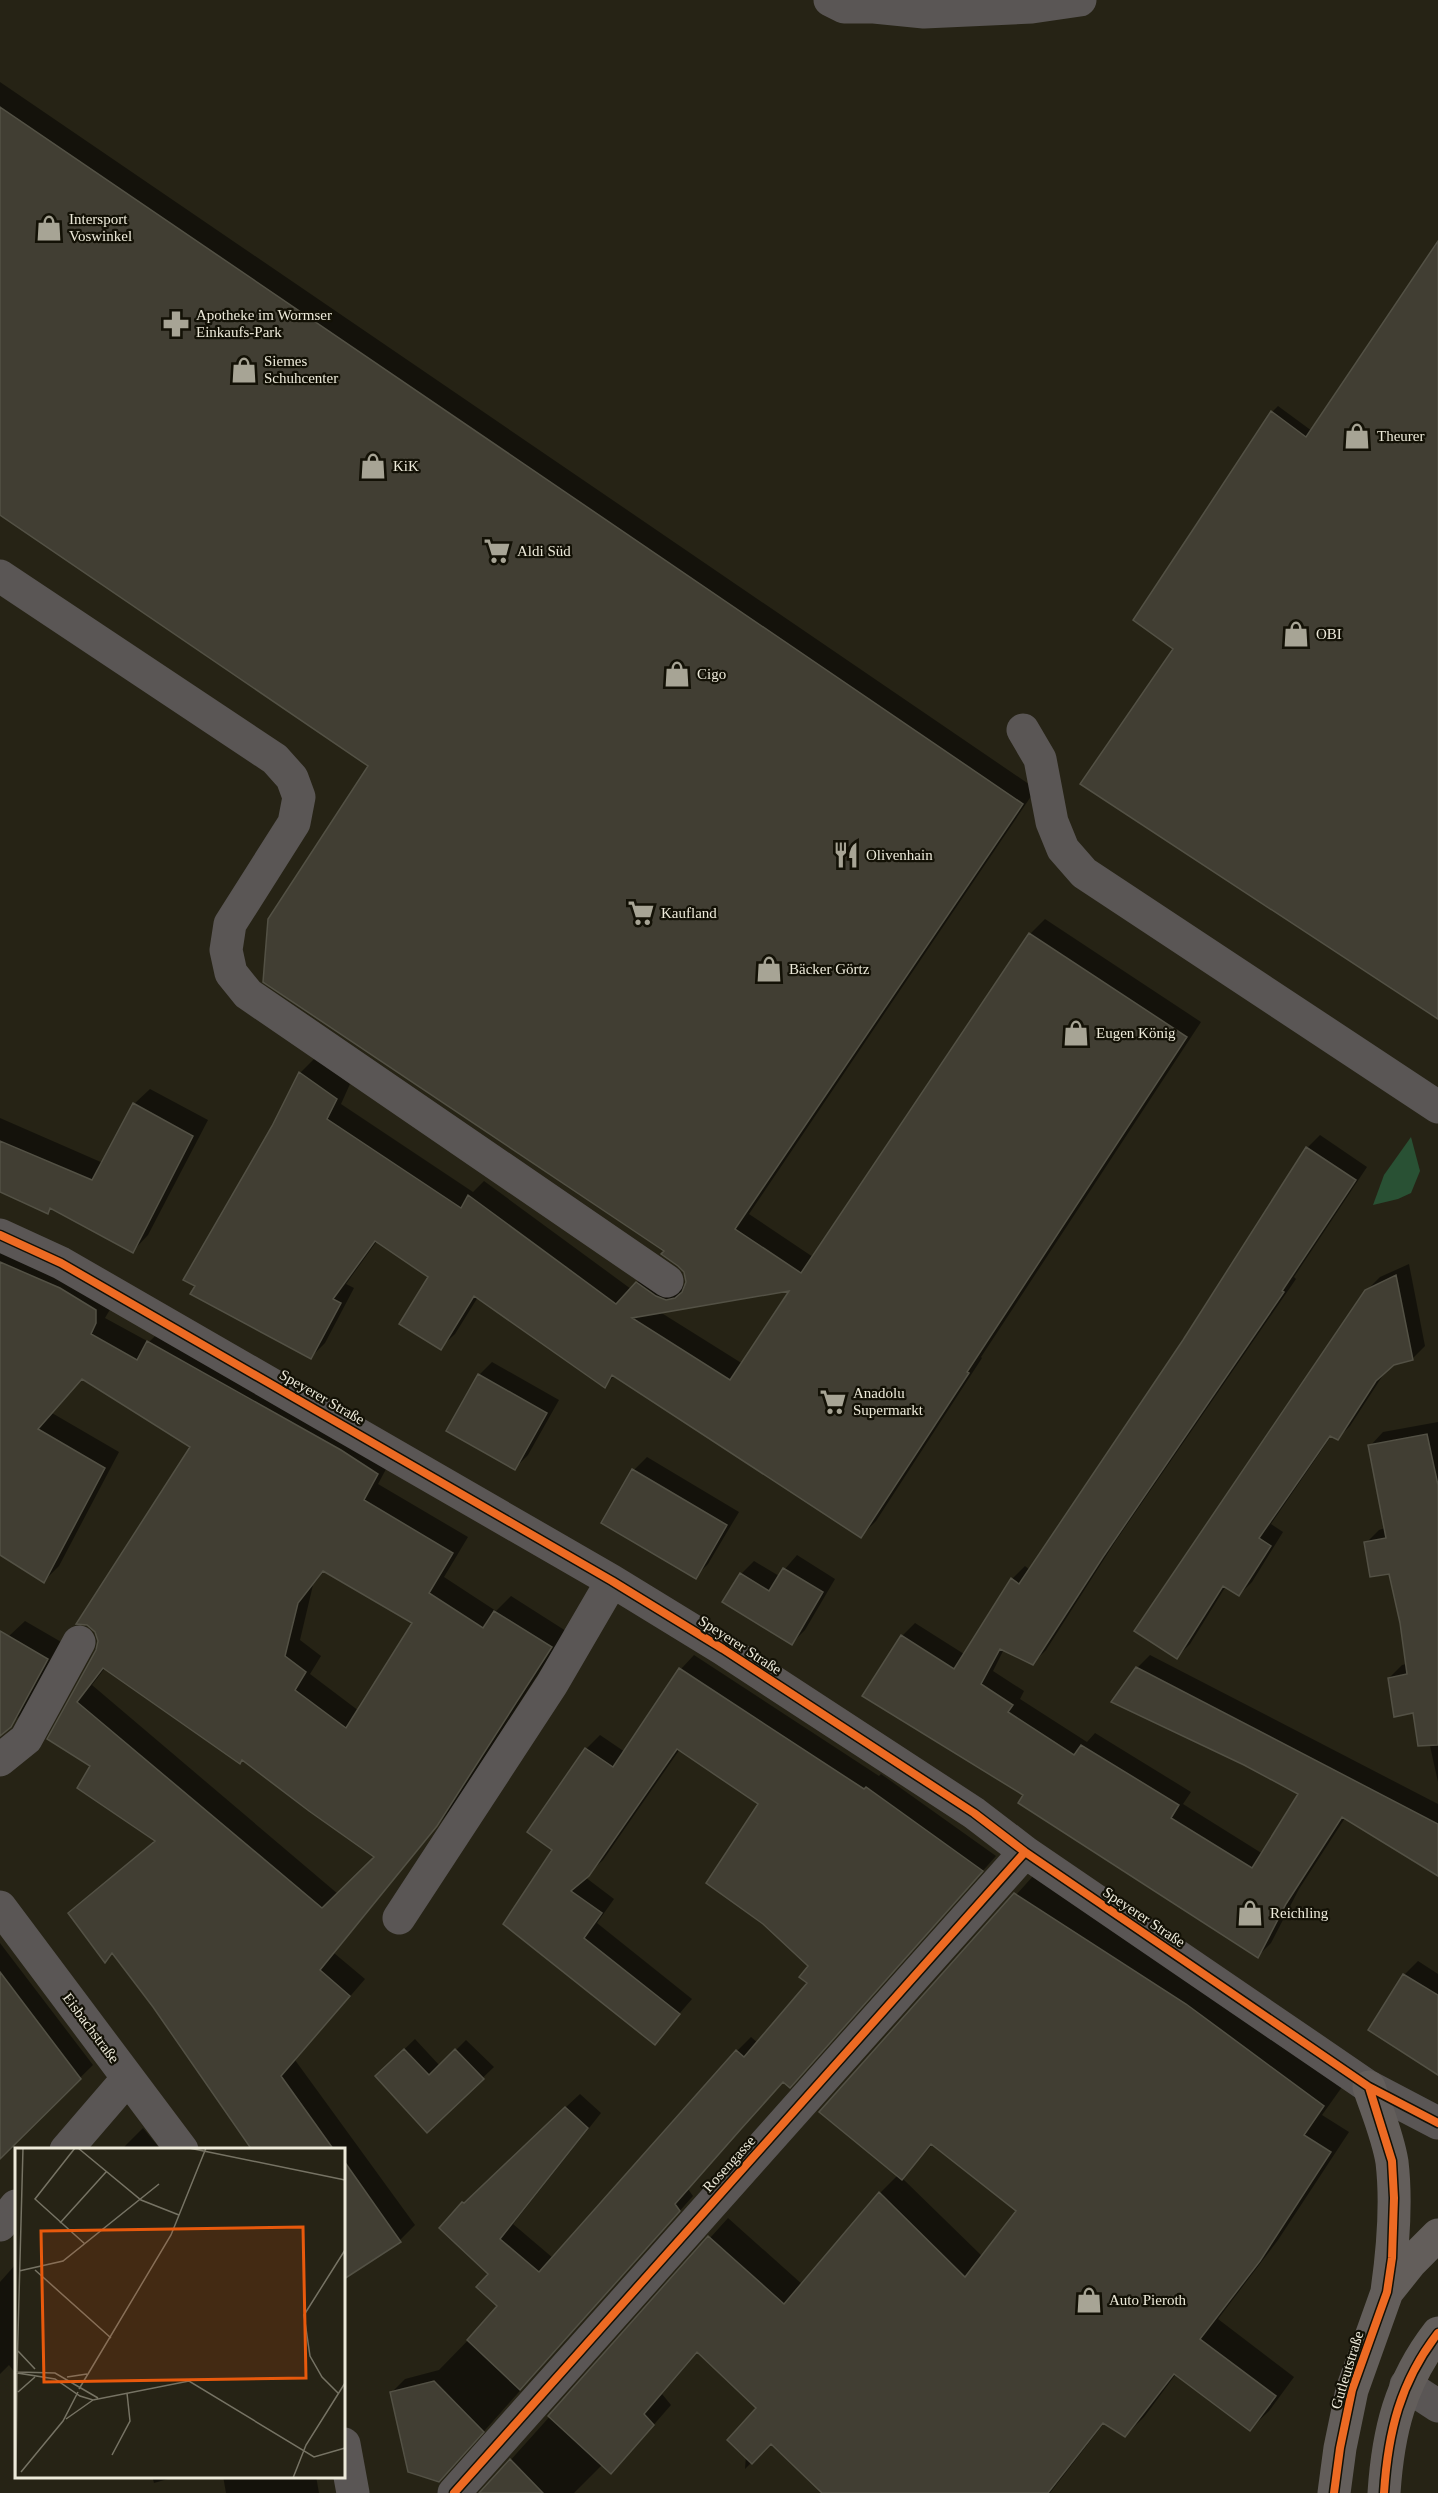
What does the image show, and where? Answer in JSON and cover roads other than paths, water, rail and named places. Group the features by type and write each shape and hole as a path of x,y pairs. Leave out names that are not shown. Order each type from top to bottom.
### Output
{"main road":[{"path":"1369,2087 1392,2161 1394,2198 1392,2258 1387,2292"},
{"name":"Gutleutstraße","path":"1334,2493 1340,2448 1352,2390 1387,2292 1411,2262 1438,2235"},
{"path":"1383,2493 1393,2422 1406,2385 1426,2349 1438,2333"}],"street":[{"path":"830,0 844,7 874,7 924,12 1032,7 1080,0"},
{"path":"0,576 274,759 292,778 299,797 294,823 230,924 226,950 231,973 248,994 667,1281"},
{"path":"1023,730 1040,759 1053,822 1062,849 1084,873 1438,1107"},
{"name":"Speyerer Straße","path":"0,1235 61,1263 612,1581 723,1649 974,1813 1025,1852 1369,2087 1438,2123"},
{"path":"399,1918 552,1684 612,1581"},
{"path":"0,1760 26,1739 79,1642"},
{"name":"Rosengasse","path":"454,2493 1025,1852"},
{"name":"Eisbachstraße","path":"0,1907 180,2148"},
{"path":"68,2148 128,2078"},
{"path":"0,2225 15,2207"},
{"path":"1406,2385 1438,2406"},
{"path":"345,2449 353,2493"}],"place":[{"name":"Intersport Voswinkel","path":"49,228"},
{"name":"Apotheke im Wormser Einkaufs-Park","path":"176,324"},
{"name":"Siemes Schuhcenter","path":"244,370"},
{"name":"Theurer","path":"1357,436"},
{"name":"KiK","path":"373,466"},
{"name":"Aldi Süd","path":"497,551"},
{"name":"OBI","path":"1296,634"},
{"name":"Cigo","path":"677,674"},
{"name":"Olivenhain","path":"846,855"},
{"name":"Kaufland","path":"641,913"},
{"name":"Bäcker Görtz","path":"769,969"},
{"name":"Eugen König","path":"1076,1033"},
{"name":"Anadolu Supermarkt","path":"833,1402"},
{"name":"Reichling","path":"1250,1913"},
{"name":"Auto Pieroth","path":"1089,2300"}]}
